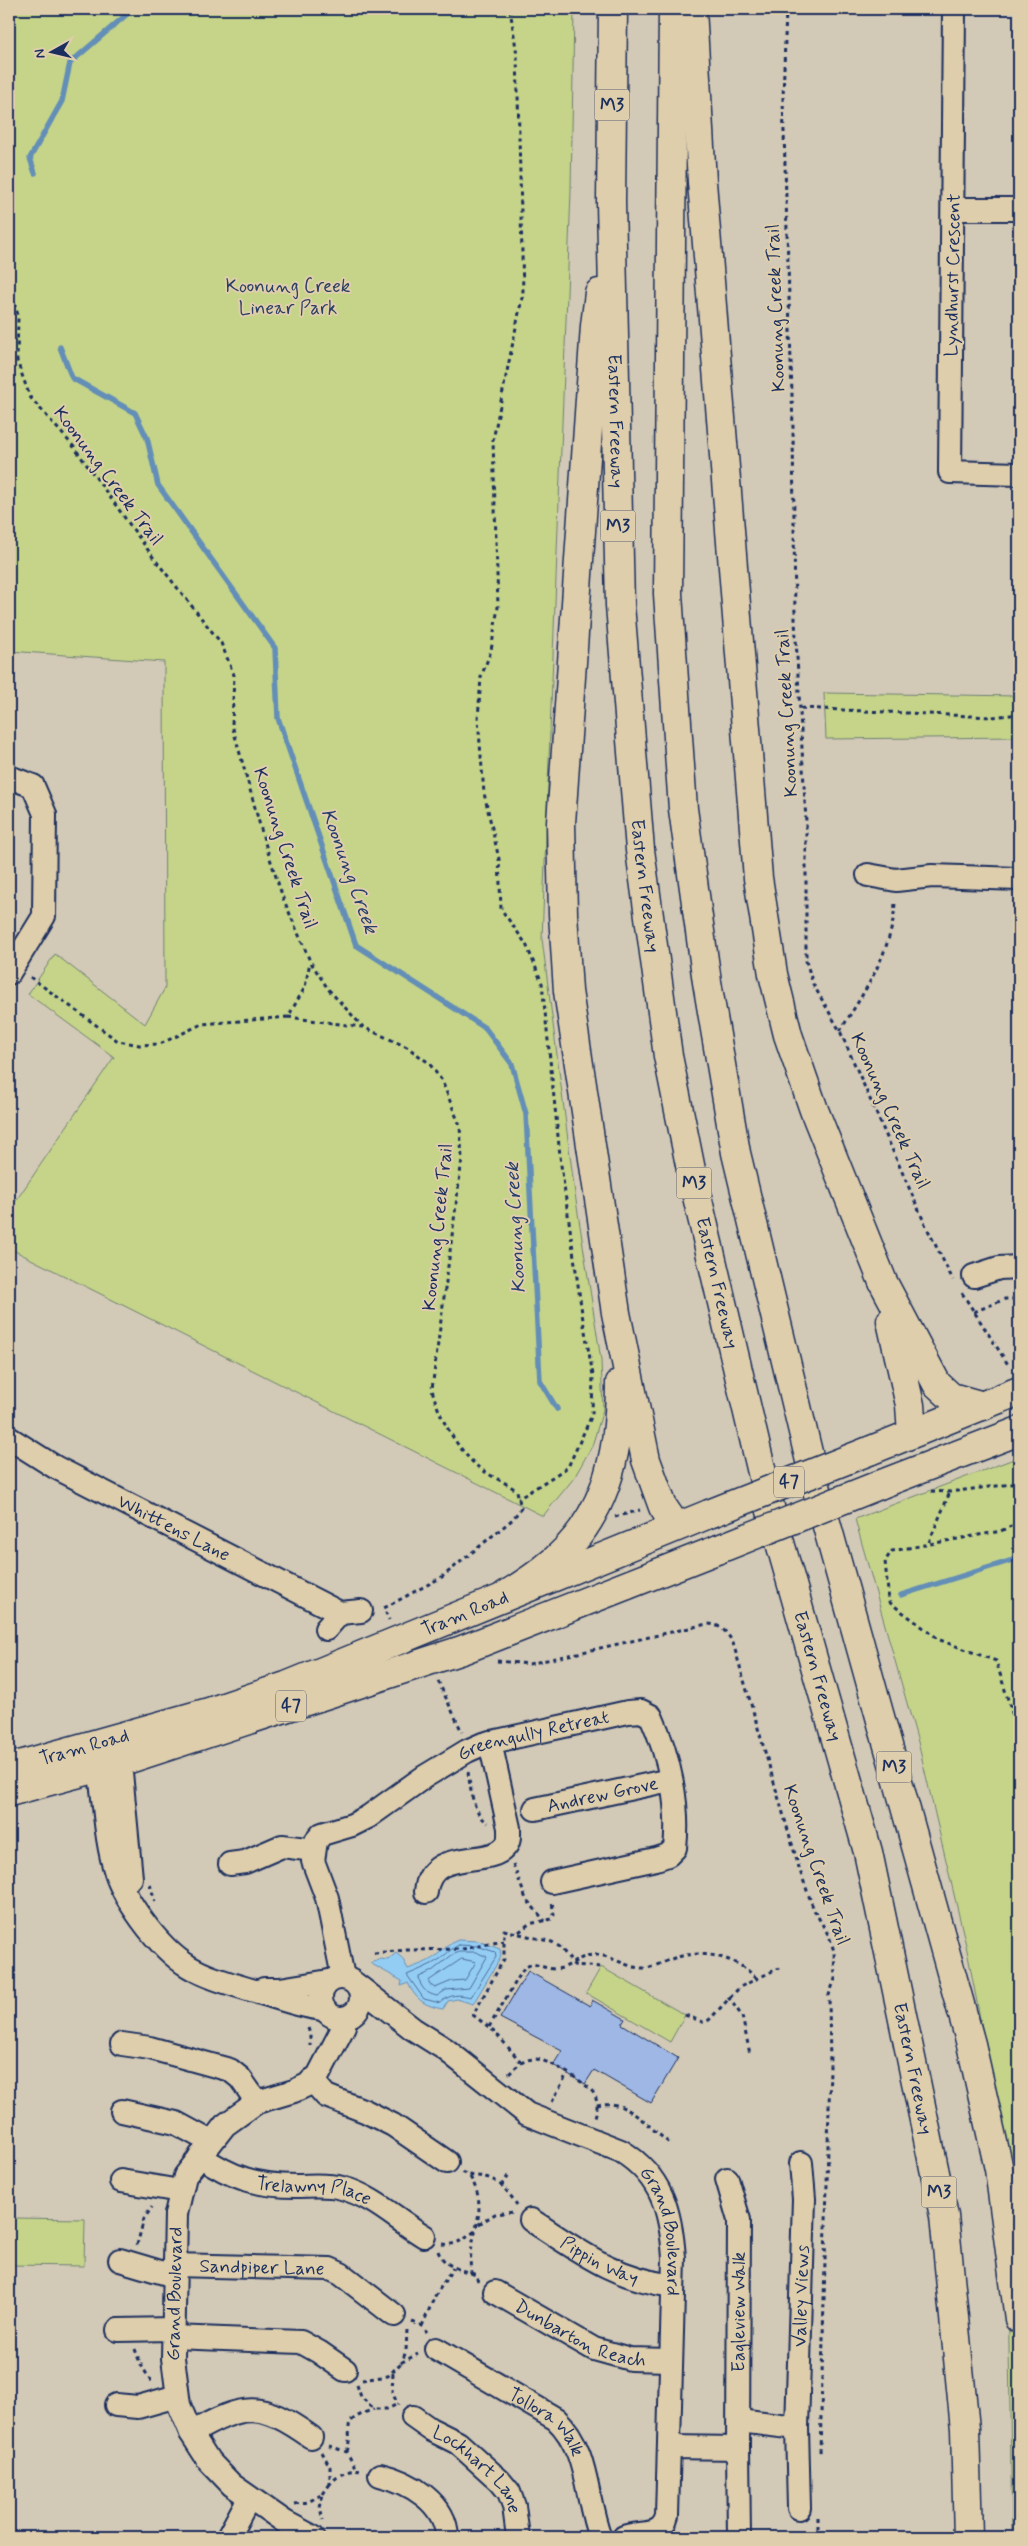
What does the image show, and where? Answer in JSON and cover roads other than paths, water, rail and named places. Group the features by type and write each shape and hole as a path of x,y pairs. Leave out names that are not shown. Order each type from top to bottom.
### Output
{"main road":[{"name":"Eastern Freeway","path":"613,9 611,202 620,605 640,850 668,1056 692,1175 772,1511 868,1852 944,2216 965,2429 968,2537"},
{"name":"M3","path":"673,9 668,594 683,809 707,982 736,1152 817,1490 971,2044 999,2169 1019,2319"},
{"path":"692,9 702,182 762,915 788,1035 814,1110 882,1282 937,1384 951,1397 983,1406"},
{"path":"611,202 595,326 561,823 563,914 568,991 616,1313 646,1460 662,1507 676,1526 695,1539 719,1549"},
{"path":"879,1485 900,1468 909,1451 912,1433 910,1405 882,1282"},
{"path":"506,1595 545,1569 581,1533 605,1490 615,1449 618,1422 620,1369 616,1313"},
{"name":"47","path":"912,1433 1019,1392"},
{"name":"47","path":"879,1485 1019,1431"},
{"name":"Tram Road","path":"9,1768 209,1712 252,1697 912,1433"},
{"name":"Tram Road","path":"9,1792 110,1765 462,1650 879,1485"},
{"path":"105,1740 110,1765"}],"street":[{"name":"Lyndhurst Crescent","path":"954,9 950,472 1019,474"},
{"path":"953,209 1019,209"},
{"path":"9,777 33,786 45,814 44,916 12,969"},
{"path":"868,875 896,880 932,876 1019,879"},
{"path":"963,1283 999,1268 1019,1267"},
{"name":"Whittens Lane","path":"9,1438 55,1466 342,1618"},
{"name":"Greengully Retreat","path":"314,1850 316,1841 322,1834 352,1825 368,1817 431,1773 467,1751 490,1742 641,1711 651,1716 676,1807 675,1848 668,1855 552,1882"},
{"path":"426,1892 429,1878 435,1869 445,1864 494,1853 504,1848 509,1841 509,1828 490,1742"},
{"name":"Grand Boulevard","path":"110,1765 105,1820 116,1874 146,1910 161,1946 189,1968 228,1984 250,1989 303,2007 337,2014 391,2021 413,2029"},
{"name":"Andrew Grove","path":"535,1809 670,1780"},
{"path":"230,1864 245,1862 282,1846 314,1850 313,1861 327,1898 343,1981 362,2002 358,2010 337,2014"},
{"path":"343,1981 321,1994 344,2026 318,2072 326,2096 365,2111 393,2125 447,2162"},
{"name":"Grand Boulevard","path":"250,1989 280,1989 343,1981 445,2049 527,2114 621,2151 634,2158 658,2187 670,2215 673,2233 670,2447 667,2516 665,2526 660,2534 624,2537"},
{"path":"122,2044 150,2048 230,2070 240,2078 258,2102"},
{"name":"Grand Boulevard","path":"318,2072 294,2091 258,2102 225,2125 185,2176 180,2190 176,2214 173,2333 173,2358 177,2396 191,2433 209,2461 248,2498 285,2522 318,2530"},
{"name":"Trelawny Place","path":"122,2111 176,2123 205,2149 223,2172 244,2180 268,2184 342,2188 372,2201 431,2242"},
{"name":"Valley Views","path":"801,2163 804,2199 797,2428 809,2507"},
{"name":"Eagleview Walk","path":"727,2179 739,2220 739,2537"},
{"path":"121,2181 180,2190"},
{"name":"Pippin Way","path":"531,2220 603,2266 638,2280 673,2286"},
{"name":"Sandpiper Lane","path":"120,2260 174,2270 330,2269 341,2274 394,2315"},
{"name":"Dunbarton Reach","path":"495,2292 594,2349 630,2359 670,2360"},
{"path":"118,2330 301,2342 344,2370"},
{"name":"Tollora Walk","path":"436,2349 556,2419 566,2428 574,2441 581,2459 600,2537"},
{"path":"116,2405 138,2406 177,2396"},
{"path":"191,2433 231,2413 260,2410 289,2421 315,2441"},
{"name":"Lockhart Lane","path":"405,2411 430,2429 458,2443 500,2481 509,2492 514,2506 518,2537"},
{"path":"739,2421 797,2428"},
{"path":"670,2447 738,2448"},
{"path":"380,2475 404,2482 429,2500 445,2521 447,2537"},
{"path":"228,2537 248,2498"}],"water":[{"path":"458,1940 478,1941 500,1949 501,1957 473,2004 457,1999 448,2001 443,2009 431,2006 414,1994 408,1983 401,1986 402,1981 370,1963 381,1959 388,1960 396,1953 402,1958 408,1969 431,1959"}],"waterway":[{"name":"Koonung Creek","path":"35,173 30,158 62,101 70,63 133,9"},
{"name":"Koonung Creek","path":"60,347 72,378 135,413 147,438 158,485 275,648 278,718 356,945 485,1028 512,1064 526,1114 540,1381 557,1409"},
{"name":"Koonung Creek","path":"901,1595 1019,1558"}],"park label":[{"name":"Koonung Creek Linear Park","path":"288,297"}]}
